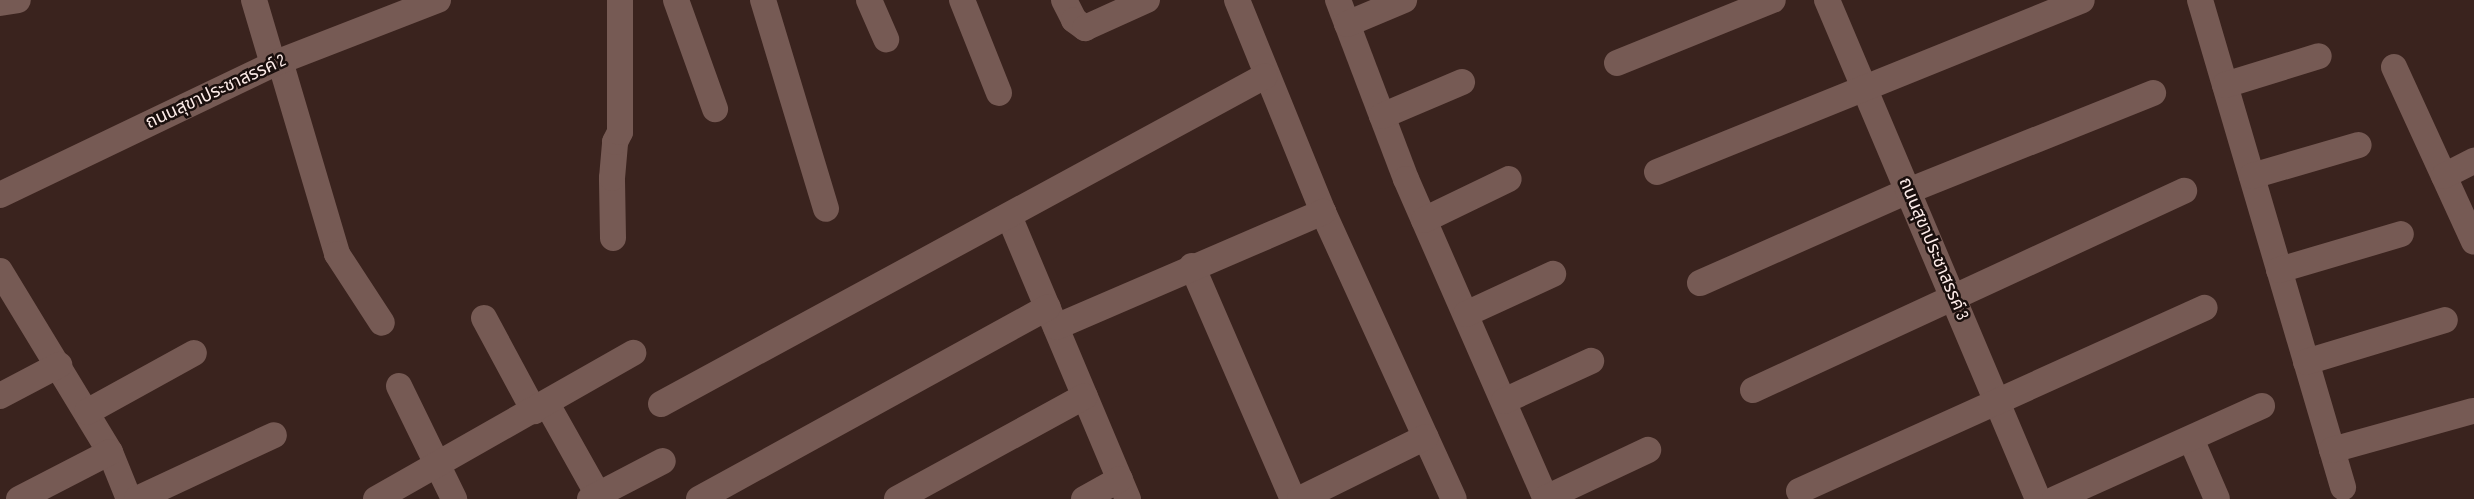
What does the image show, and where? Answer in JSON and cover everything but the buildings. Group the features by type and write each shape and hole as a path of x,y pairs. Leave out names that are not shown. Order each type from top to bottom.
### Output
{"street":[{"path":"0,3 18,0"},
{"path":"254,0 277,62 337,254 382,324"},
{"name":"ถนนสุขาประชาสรรค์ 2","path":"0,195 277,62 397,8 438,0"},
{"path":"613,238 612,178 615,142 620,132 620,0"},
{"path":"676,0 715,110"},
{"path":"763,0 826,209"},
{"path":"869,0 886,39"},
{"path":"962,0 999,93"},
{"path":"1064,0 1074,20 1085,28 1147,0"},
{"path":"1237,0 1265,76 1323,212 1454,499"},
{"path":"1338,0 1424,220 1546,499 1648,450"},
{"path":"1347,24 1404,0"},
{"path":"1617,63 1773,0"},
{"name":"ถนนสุขาประชาสรรค์ 3","path":"1827,0 2038,499"},
{"path":"1658,172 2082,0"},
{"path":"2200,0 2343,487"},
{"path":"2225,85 2319,56"},
{"path":"2394,67 2474,242"},
{"path":"661,404 1265,76"},
{"path":"1382,116 1462,82"},
{"path":"1700,283 1908,191 2153,93"},
{"path":"2252,176 2359,145"},
{"path":"2444,176 2474,161"},
{"path":"1424,220 1509,179"},
{"path":"1753,390 2184,191"},
{"path":"699,499 1052,317 1192,266 1323,212"},
{"path":"1010,216 1124,489 1084,499"},
{"path":"2279,270 2402,234"},
{"path":"1192,266 1293,499"},
{"path":"0,271 110,452 129,499"},
{"path":"1466,314 1553,274"},
{"path":"1799,491 2205,308"},
{"path":"484,318 541,407 594,497 663,461"},
{"path":"2306,362 2445,320"},
{"path":"87,412 194,353"},
{"path":"376,499 436,467 633,353"},
{"path":"1504,401 1591,361"},
{"path":"0,396 59,365"},
{"path":"399,386 453,499"},
{"path":"897,499 1085,396"},
{"path":"2055,499 2262,406"},
{"path":"2332,450 2473,411"},
{"path":"137,499 274,435"},
{"path":"1299,499 1426,437"},
{"path":"2192,439 2217,499"},
{"path":"19,499 110,452"}]}
